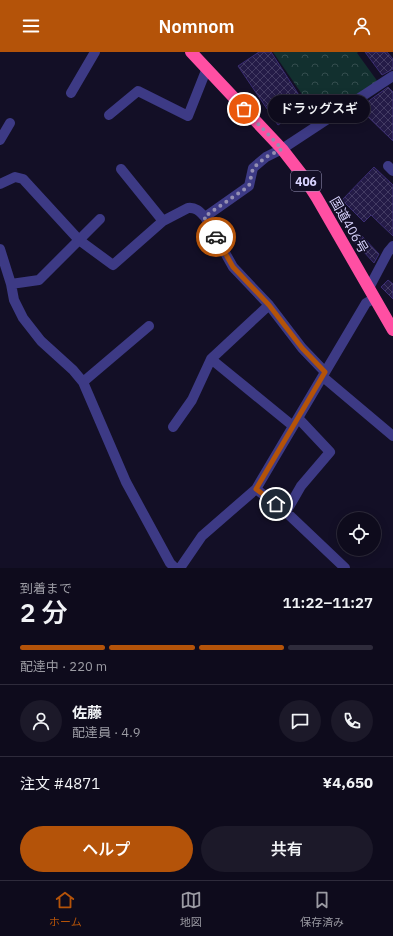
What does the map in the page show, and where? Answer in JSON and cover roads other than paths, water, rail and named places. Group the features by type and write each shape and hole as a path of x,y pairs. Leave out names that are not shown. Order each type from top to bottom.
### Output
{"highway":[{"name":"国道406号","path":"191,52 203,61 282,149 303,176 393,330"}],"street":[{"path":"71,93 96,52"},
{"path":"109,115 138,91 188,116 203,61"},
{"path":"204,217 249,186 253,168 266,157 282,149 393,76"},
{"path":"0,140 10,123"},
{"path":"122,169 163,221"},
{"path":"0,184 15,177 23,179 79,240 113,265 163,221 188,208 192,207 199,211 233,267 269,305 324,374 393,436"},
{"path":"11,284 39,280 100,219"},
{"path":"180,568 202,536 256,489 372,293 388,252 393,246"},
{"path":"0,249 2,263 11,284 14,300 40,342 73,370 83,382 126,482 170,563 175,568"},
{"path":"173,427 192,400 211,360 269,305"},
{"path":"83,382 149,326"},
{"path":"211,360 296,422 330,452 301,486 286,512"},
{"path":"256,489 286,512 345,568"}],"place":[{"name":"ドラッグスギ","path":"244,109"}]}
